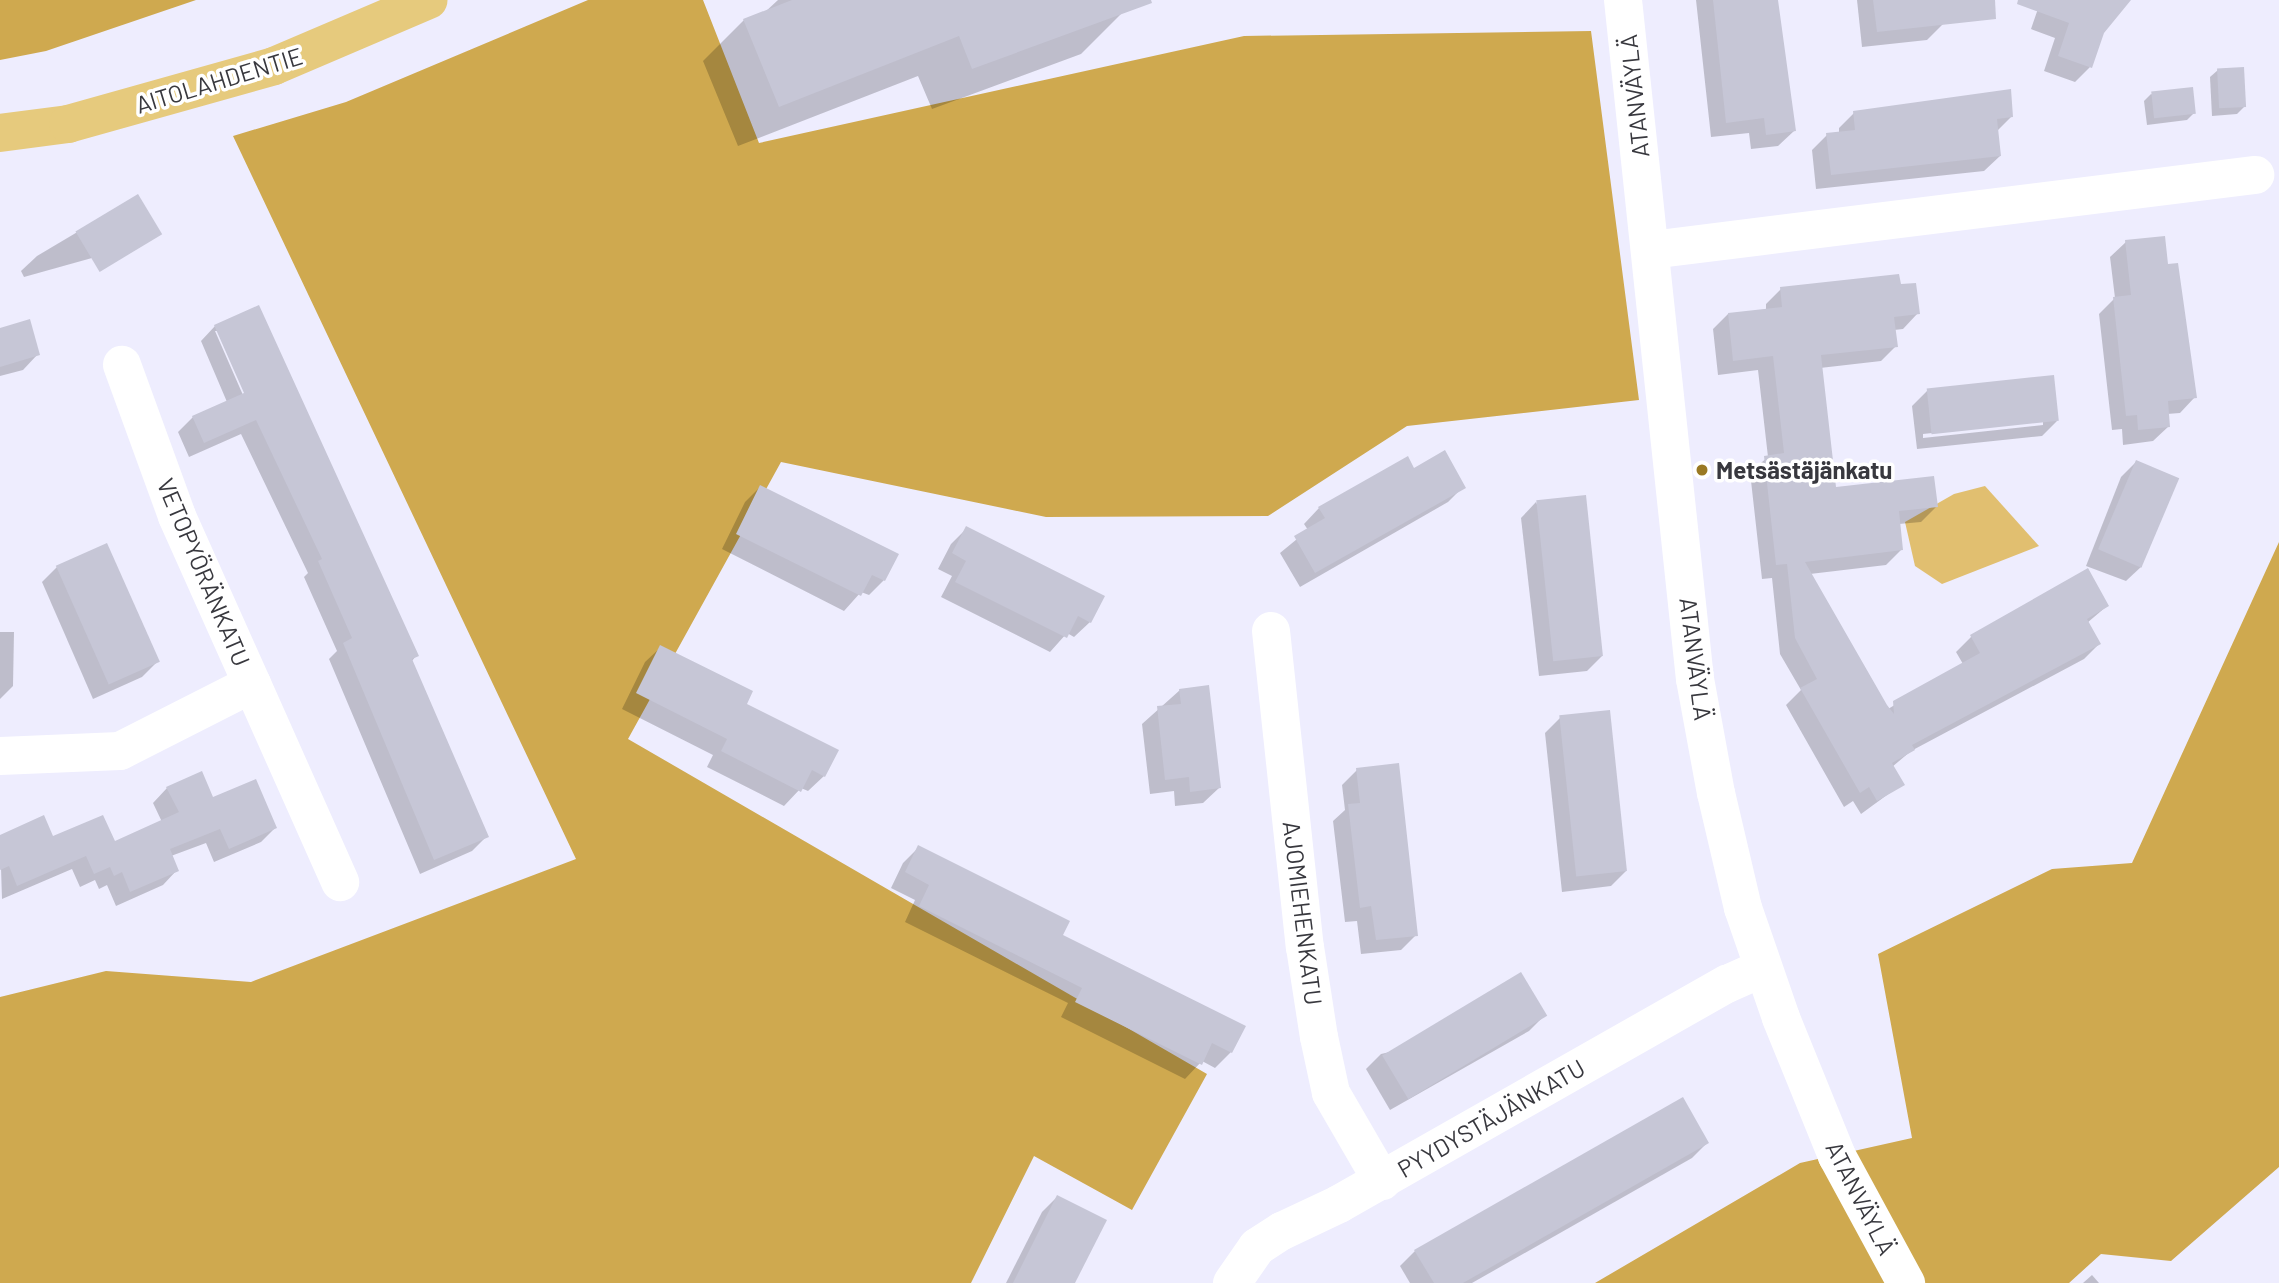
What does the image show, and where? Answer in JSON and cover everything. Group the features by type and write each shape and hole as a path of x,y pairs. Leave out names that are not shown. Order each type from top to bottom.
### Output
{"main road":[{"name":"AITOLAHDENTIE","path":"0,133 68,124 274,66 429,0"}],"street":[{"name":"ATANVÄYLÄ","path":"1623,0 1695,679 1716,793 1763,968 1837,1156 1906,1283"},
{"path":"1651,250 2255,175"},
{"name":"VETOPYÖRÄNKATU","path":"0,756 120,751 252,684 177,516 122,365"},
{"name":"AJOMIEHENKATU","path":"1271,631 1305,947 1328,1082 1382,1181"},
{"path":"252,684 340,882"},
{"name":"PYYDYSTÄJÄNKATU","path":"1232,1283 1257,1247 1382,1181 1727,984 1763,968"}],"shaded area":[{"path":"0,0 196,0 46,51 0,60"},
{"path":"588,0 703,0 759,143 1244,36 1591,31 1639,400 1407,426 1268,516 1046,517 781,462 628,739 1207,1074 1132,1210 1034,1156 971,1283 0,1283 0,997 106,971 251,982 576,859 233,136 346,102"},
{"path":"1985,486 2039,546 1942,584 1915,566 1905,522 1954,494"},
{"path":"2279,542 2279,1167 2171,1261 2101,1254 2069,1283 1595,1283 1800,1163 1912,1138 1878,954 2052,869 2132,863"}],"building":[{"path":"792,0 1151,0 1152,3 972,69 959,36 779,107 743,19"},
{"path":"1713,0 1778,0 1796,131 1766,135 1764,118 1726,123"},
{"path":"1873,0 1995,0 1996,19 1877,32"},
{"path":"2018,0 2131,0 2104,33 2092,68 2058,56 2069,23 2017,4"},
{"path":"2244,67 2246,107 2219,108 2217,68"},
{"path":"2193,87 2196,114 2154,118 2151,91"},
{"path":"2011,89 2013,117 1997,119 2001,156 1831,175 1826,133 1855,130 1853,111"},
{"path":"138,194 162,234 100,272 75,232"},
{"path":"2165,236 2168,264 2178,263 2197,398 2168,401 2170,427 2138,430 2137,415 2126,416 2113,297 2131,295 2125,240"},
{"path":"1899,274 1901,284 1916,283 1920,314 1894,317 1898,347 1821,355 1836,487 1934,476 1938,507 1899,511 1903,550 1805,562 1887,705 1894,714 1893,701 1980,653 1970,635 2088,568 2109,606 2087,619 2101,644 1912,745 1915,750 1892,763 1905,785 1877,801 1869,787 1860,793 1800,688 1817,679 1795,638 1787,564 1776,565 1764,456 1784,453 1773,356 1733,361 1728,313 1782,307 1780,287"},
{"path":"259,305 419,656 412,659 489,837 434,860 343,643 352,638 318,561 322,559 256,420 204,443 192,416 244,393 214,325"},
{"path":"30,319 40,355 0,367 0,328"},
{"path":"2054,375 2059,421 1932,434 1927,388"},
{"path":"1445,450 1466,488 1315,573 1294,536 1325,518 1318,507 1408,456 1414,468"},
{"path":"2136,460 2179,478 2141,568 2098,549"},
{"path":"760,485 899,554 885,581 872,575 861,596 736,534"},
{"path":"1586,495 1603,656 1553,661 1536,500"},
{"path":"966,526 1105,596 1091,623 1078,616 1067,638 955,582 966,561 952,553"},
{"path":"107,543 160,662 109,685 56,566"},
{"path":"660,645 753,691 747,704 839,750 825,777 812,770 801,792 721,751 727,739 636,693"},
{"path":"1209,685 1221,788 1190,792 1189,777 1165,780 1157,706 1181,704 1179,689"},
{"path":"1610,710 1627,871 1576,876 1559,715"},
{"path":"1399,763 1418,936 1376,940 1371,906 1360,908 1348,804 1360,803 1356,768"},
{"path":"202,771 213,797 256,779 277,828 229,849 220,829 170,849 179,871 130,892 122,872 114,876 110,867 94,874 86,856 17,886 9,866 0,870 0,835 44,815 53,836 103,815 115,841 179,812 166,787"},
{"path":"918,845 1070,921 1063,935 1246,1026 1232,1053 1212,1043 1202,1065 1075,1002 1082,988 919,906 929,885 905,872"},
{"path":"1521,972 1547,1016 1408,1099 1382,1055"},
{"path":"1683,1097 1709,1143 1463,1283 1434,1283 1414,1250"},
{"path":"1057,1195 1107,1220 1075,1283 1013,1283"}],"place":[{"name":"Metsästäjänkatu","path":"1702,470"}]}
